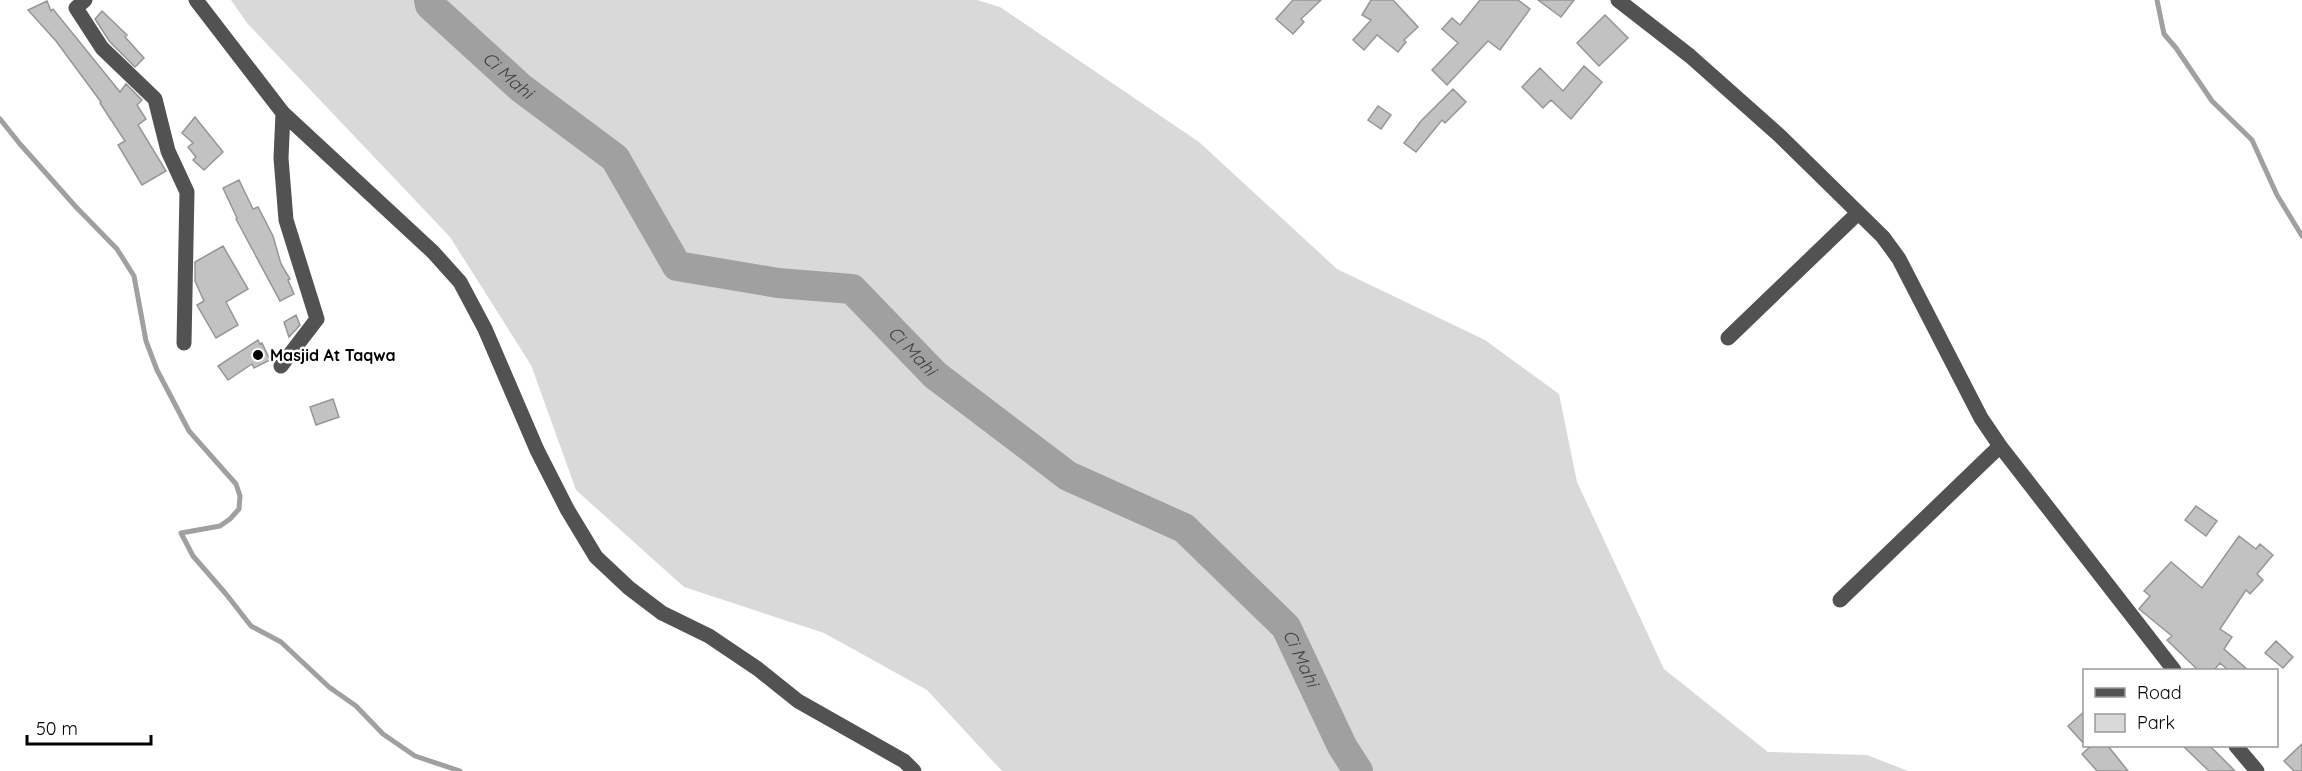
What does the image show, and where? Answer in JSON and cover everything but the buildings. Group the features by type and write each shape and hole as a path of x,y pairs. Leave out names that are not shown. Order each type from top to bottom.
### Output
{"street":[{"path":"85,0 76,8 102,48 155,99 168,151 188,192 183,343"},
{"path":"196,0 283,112 408,228 460,282 485,329 537,450 567,509 596,556 629,588 662,613 709,636 758,669 798,701 904,761 914,771"},
{"path":"1618,0 1690,56 1780,136 1883,237 1899,259 1981,418 2000,446 2173,669"},
{"path":"281,366 316,319 286,220 281,158 283,112"},
{"path":"1728,338 1858,213"},
{"path":"1840,600 2000,446"},
{"path":"2237,747 2257,771"}],"green space":[{"path":"231,0 977,0 1000,7 1199,142 1337,269 1485,340 1559,394 1577,482 1664,669 1768,752 1867,755 1908,771 1002,771 927,690 824,633 684,587 576,490 531,365 450,237 247,23"}],"waterway":[{"name":"Ci Mahi","path":"429,0 430,5 521,88 615,158 677,266 778,283 852,289 935,375 1068,476 1184,528 1286,627 1342,746 1358,771"},
{"path":"2157,0 2164,34 2212,101 2252,140 2277,195 2302,236"},
{"path":"0,119 76,207 117,249 134,276 146,341 157,370 189,431 236,484 240,496 239,509 230,519 220,526 181,533 193,556 251,626 281,642 329,687 356,706 383,734 415,756 460,771"}],"place":[{"name":"Masjid At Taqwa","path":"258,355"}]}
